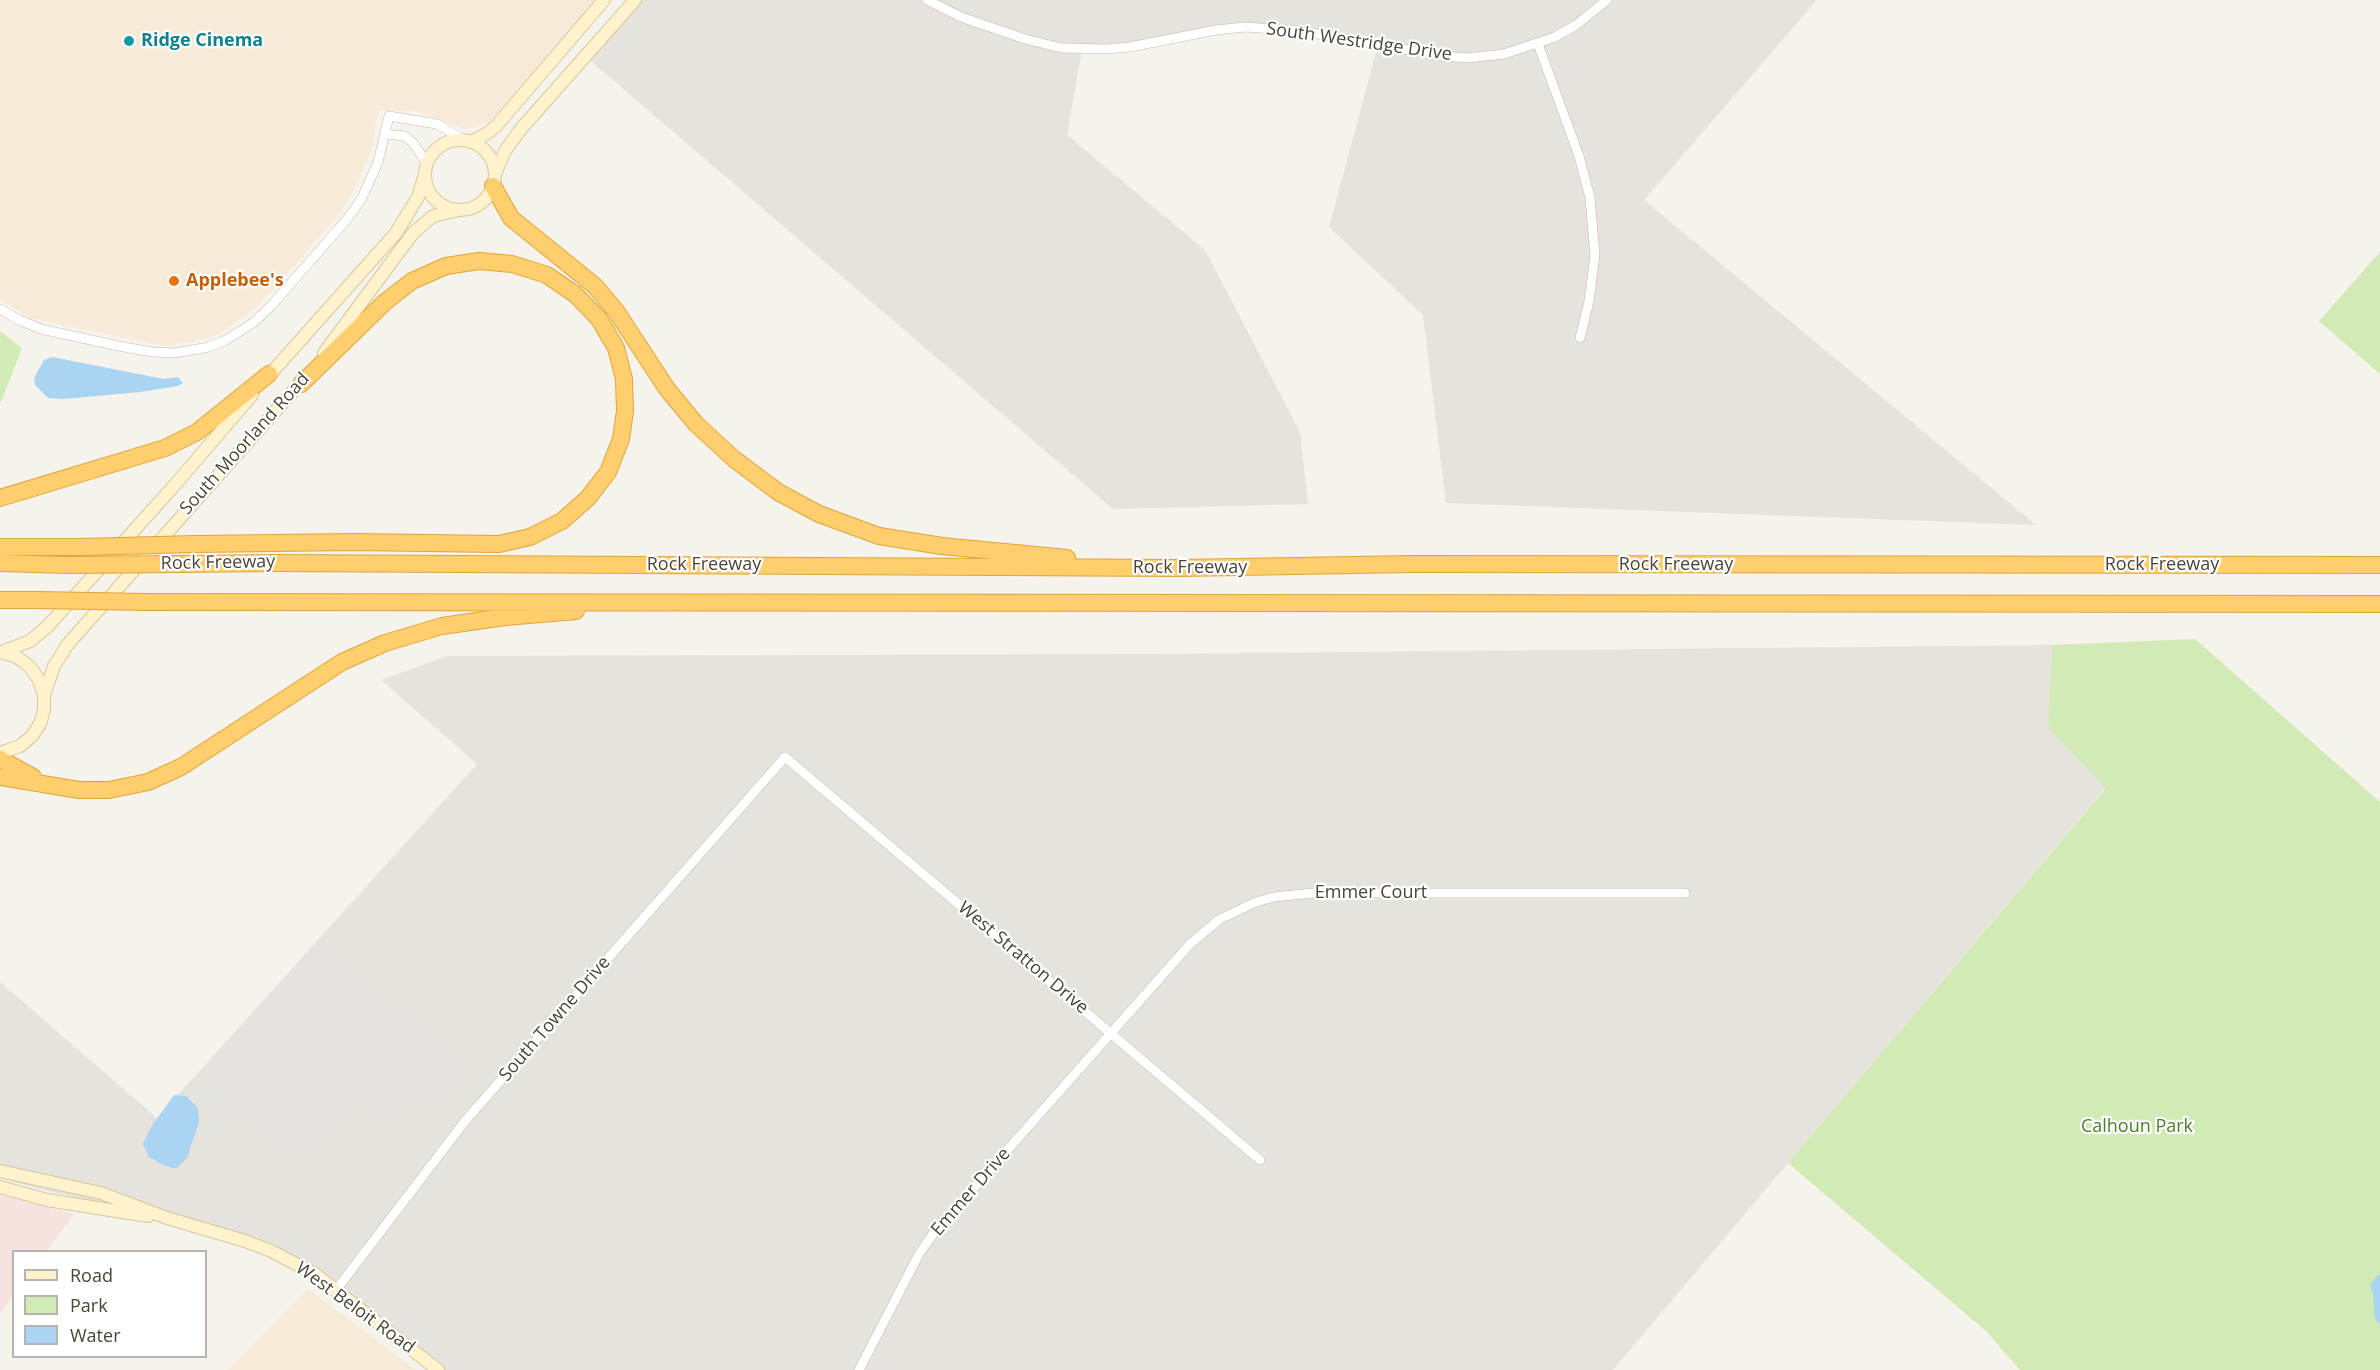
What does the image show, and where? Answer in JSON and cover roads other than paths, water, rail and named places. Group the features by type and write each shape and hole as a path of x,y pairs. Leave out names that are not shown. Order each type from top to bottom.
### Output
{"highway":[{"path":"494,180 503,208 511,218 595,286 616,311 667,389 696,424 734,459 777,492 819,514 879,536 942,546 1178,568"},
{"path":"0,547 353,542 499,544 530,537 562,521 588,498 608,472 621,439 625,411 624,379 616,348 599,319 576,295 547,275 512,264 478,261 446,266 412,281 385,302 301,384"},
{"path":"0,498 165,448 197,432 269,374"},
{"name":"Rock Freeway","path":"0,563 66,565 279,562 1178,568 1413,564 2380,565"},
{"name":"Rock Freeway","path":"0,600 2380,604"},
{"path":"0,777 79,790 109,790 148,782 181,767 342,662 385,643 442,626 505,616 697,601"},
{"path":"0,759 19,771 53,786"}],"main road":[{"path":"469,141 489,132 497,125 604,0"},
{"path":"494,180 490,158 485,151 469,141 456,140 438,148 426,169 427,185 439,202 459,210 480,204 494,180 505,151 520,130 635,0"},
{"name":"South Moorland Road","path":"1,652 30,641 47,627 173,487 269,374 396,233 418,197 426,169"},
{"name":"South Moorland Road","path":"0,753 20,746 32,736 42,717 44,694 54,666 68,644 301,384 413,233 433,216 459,210"},
{"path":"1,652 17,657 30,667 39,680 44,694"},
{"name":"West Beloit Road","path":"0,1171 101,1193 167,1218 236,1238 271,1251 298,1264 336,1290 438,1370"},
{"name":"West Beloit Road","path":"0,1187 46,1200 167,1218"}],"street":[{"name":"South Westridge Drive","path":"927,0 961,17 1053,46 1082,49 1130,46 1245,27 1301,31 1442,56 1467,58 1504,54 1538,44 1576,25 1607,0"},
{"path":"1538,44 1579,156 1590,198 1595,255 1589,301 1580,338"},
{"path":"0,309 19,320 49,332 152,352 190,351 226,340 253,323 271,306 348,218 370,182 378,162 388,116 436,124 469,141"},
{"path":"385,134 405,136 414,144 426,169"},
{"name":"West Stratton Drive","path":"785,757 1260,1160"},
{"name":"South Towne Drive","path":"336,1290 465,1121 785,757"},
{"name":"Emmer Court","path":"1111,1033 1204,931 1239,909 1274,897 1312,892 1685,893"},
{"name":"Emmer Drive","path":"859,1370 919,1254 933,1234 1111,1033"}],"water":[{"path":"52,357 164,379 178,377 183,383 178,386 140,392 64,399 48,398 35,385 34,378 44,360"},
{"path":"174,1095 186,1096 198,1108 199,1122 187,1158 177,1168 163,1165 149,1157 143,1144 151,1127"},
{"path":"2379,1274 2380,1324 2375,1319 2373,1293 2370,1285"}],"place":[{"name":"Ridge Cinema","path":"129,41"},
{"name":"Applebee's","path":"174,281"}],"park label":[{"name":"Calhoun Park","path":"2137,1127"}]}
